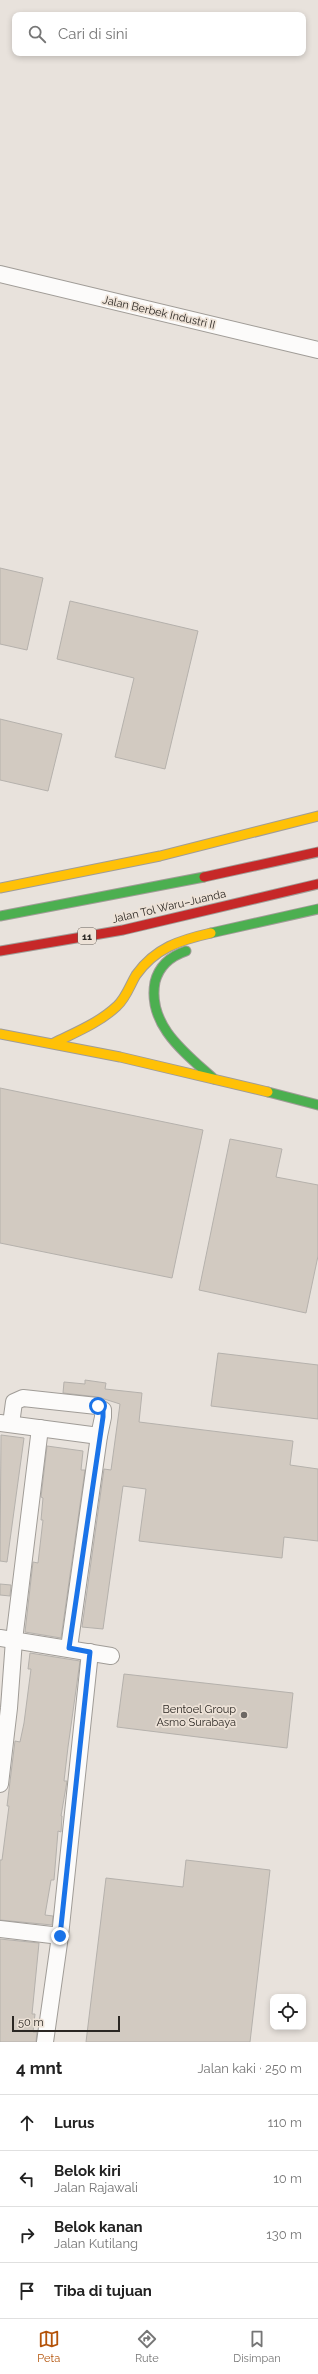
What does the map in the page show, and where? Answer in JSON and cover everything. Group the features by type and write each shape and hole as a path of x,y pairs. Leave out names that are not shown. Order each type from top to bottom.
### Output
{"main road":[{"path":"0,888 63,878 234,840 318,816"},
{"name":"Jalan Tol Waru–Juanda","path":"0,916 29,912 238,870 318,852"},
{"name":"Jalan Tol Waru–Juanda","path":"0,950 122,930 318,884"},
{"path":"54,1042 102,1019 119,1004 138,972 152,954 167,946 180,940 318,909"},
{"path":"197,948 177,954 165,963 158,973 153,986 152,1002 159,1022 176,1044 214,1079"},
{"path":"0,1034 54,1042 318,1105"}],"street":[{"name":"Jalan Berbek Industri II","path":"0,274 318,350"},
{"path":"69,1648 103,1410 98,1406 23,1398 14,1402 6,1423 99,1436"},
{"path":"0,1784 9,1708 7,1639 40,1428"},
{"path":"7,1639 111,1656"},
{"path":"45,2042 60,1936 90,1652"},
{"path":"0,1694 9,1708"},
{"path":"0,1929 60,1936"}],"building":[{"path":"0,568 43,578 27,650 0,644"},
{"path":"70,601 198,631 165,769 115,757 134,678 57,659"},
{"path":"0,719 62,734 48,791 0,780"},
{"path":"0,1088 203,1130 172,1278 0,1243"},
{"path":"230,1139 282,1149 276,1177 318,1185 318,1256 306,1313 199,1290"},
{"path":"218,1353 318,1365 318,1419 211,1406"},
{"path":"85,1380 106,1383 105,1389 142,1393 139,1422 293,1441 290,1465 318,1469 318,1541 284,1537 282,1558 139,1541 146,1489 123,1486 103,1629 82,1627 104,1469 111,1470 120,1404 98,1397 63,1393 64,1382 85,1384"},
{"path":"1,1435 24,1438 7,1562 0,1561"},
{"path":"47,1446 83,1451 81,1470 85,1470 61,1638 25,1632 33,1562 38,1563 43,1520 41,1520 43,1498 41,1497"},
{"path":"0,1584 11,1585 10,1596 0,1595"},
{"path":"30,1653 80,1661 64,1781 67,1781 61,1816 61,1832 58,1831 54,1880 51,1880 45,1915 53,1916 52,1925 0,1920 0,1860 2,1860 9,1806 7,1806 15,1741 20,1742 24,1723 31,1669 28,1669"},
{"path":"124,1674 293,1693 287,1748 117,1727"},
{"path":"186,1860 270,1870 250,2042 86,2042 106,1878 183,1887"},
{"path":"0,1939 39,1943 32,2014 35,2014 33,2032 37,2032 36,2042 0,2042"}],"traffic: fast":[{"path":"0,916 204,877"},
{"path":"211,933 318,909"},
{"path":"186,951 166,962 159,971 155,982 154,997 157,1012 163,1025 180,1048 214,1079"},
{"path":"268,1092 318,1105"}],"traffic: slow":[{"path":"0,888 160,856 318,816"},
{"path":"54,1043 87,1027 117,1006 128,991 136,975 151,958 169,946 211,933"},
{"path":"0,1034 120,1057 268,1092"}],"traffic: jam":[{"path":"204,877 318,852"},
{"path":"0,951 123,930 318,884"}],"place":[{"name":"Bentoel Group Asmo Surabaya","path":"244,1715"}],"route":[{"path":"60,1936 90,1652 69,1648 103,1417 103,1410 98,1406"}]}
